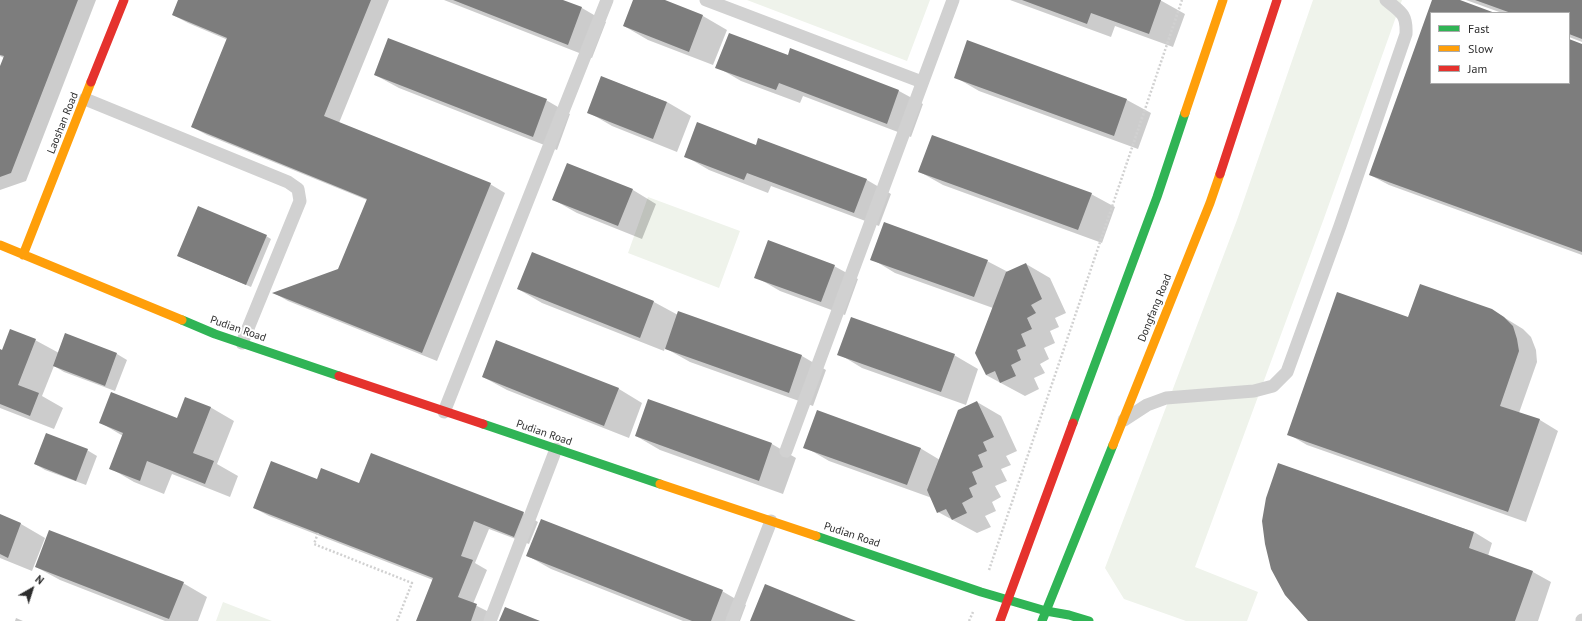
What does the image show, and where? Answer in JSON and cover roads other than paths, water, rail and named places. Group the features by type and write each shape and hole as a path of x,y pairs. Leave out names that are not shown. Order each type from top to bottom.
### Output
{"street":[{"name":"Laoshan Road","path":"23,255 124,0"},
{"path":"1000,621 1157,197 1223,0"},
{"name":"Dongfang Road","path":"1042,621 1210,203 1277,0"},
{"name":"Pudian Road","path":"0,245 215,334 981,592 1046,611 1069,615 1089,621"}],"lane":[{"path":"444,412 607,0"},
{"path":"706,0 922,82"},
{"path":"786,451 953,0"},
{"path":"1122,421 1147,405 1166,398 1254,391 1273,386 1287,372 1340,226 1406,34 1407,22 1401,12 1386,0"},
{"path":"85,99 288,182 298,189 300,201 242,343"},
{"path":"490,621 556,449"},
{"path":"732,621 771,521"}]}
